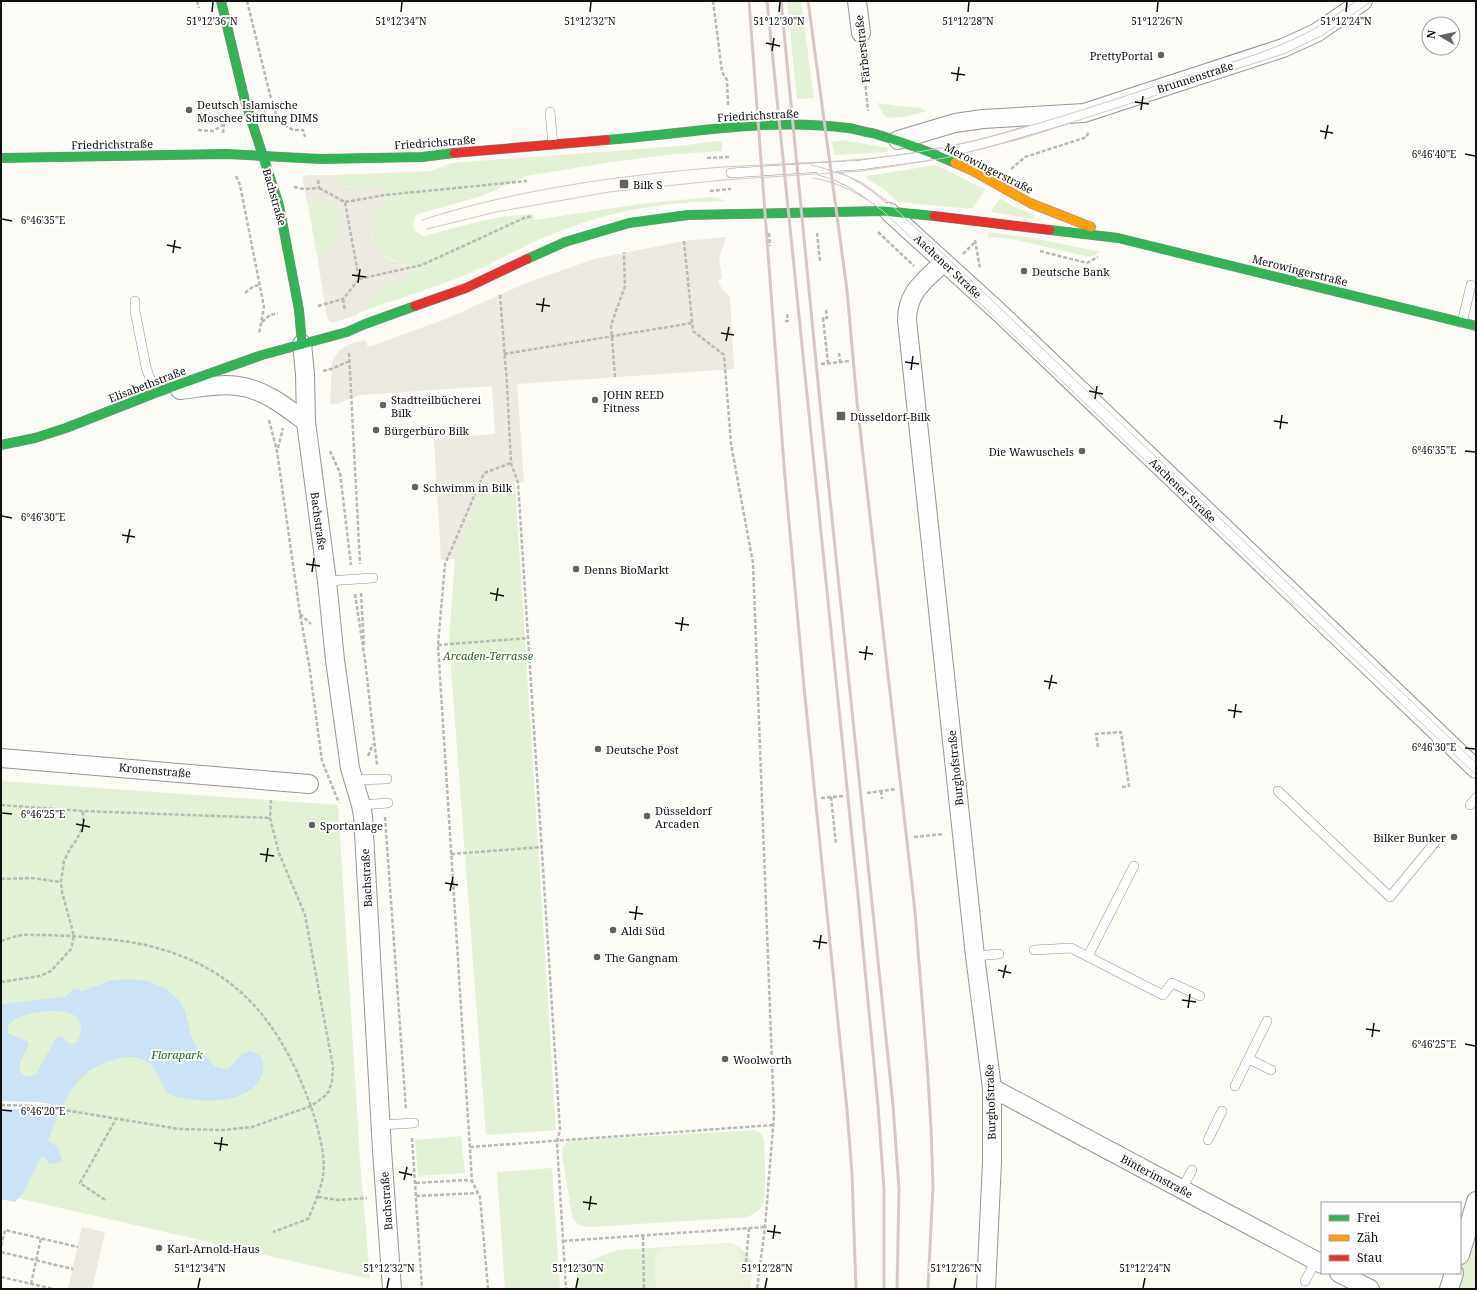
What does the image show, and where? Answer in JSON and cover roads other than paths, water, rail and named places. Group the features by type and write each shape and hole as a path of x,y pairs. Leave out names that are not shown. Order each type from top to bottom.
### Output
{"main road":[{"name":"Bachstraße","path":"221,1 245,101 279,205 299,310 302,344"},
{"name":"Friedrichstraße","path":"1,158 226,154 321,158 422,156 657,136 769,124 810,124 850,128 870,133"},
{"name":"Merowingerstraße","path":"870,133 898,140 937,154 973,171 1030,202 1118,238"},
{"name":"Merowingerstraße","path":"302,344 347,332 365,324 466,288 565,242 629,223 688,215 856,211 889,212 1118,238 1476,326"},
{"name":"Elisabethstraße","path":"1,445 35,438 66,428 242,361 302,344"}],"street":[{"name":"Färberstraße","path":"857,1 861,33"},
{"name":"Brunnenstraße","path":"898,140 955,123 982,119 1084,113 1283,48 1316,33 1363,1"},
{"name":"Aachener Straße","path":"889,212 952,259 1011,324 1476,769"},
{"name":"Burghofstraße","path":"952,259 914,293 908,304 907,320 975,956 992,1088 991,1170 986,1289"},
{"name":"Bachstraße","path":"302,344 306,422 327,581 338,683 348,756 363,816 392,1289"},
{"path":"155,393 223,385 239,386 270,398 306,422"},
{"name":"Kronenstraße","path":"1,758 309,784"},
{"name":"Binterimstraße","path":"992,1088 1319,1262"},
{"path":"1461,1251 1476,1201"},
{"path":"1342,1274 1370,1289"},
{"path":"1449,1289 1454,1274"}],"lane":[{"path":"550,112 553,145"},
{"path":"731,173 814,169 901,160 937,154 982,144 1057,123 1084,113"},
{"path":"814,169 832,173 845,179 873,198 889,212"},
{"path":"1462,323 1470,285"},
{"path":"135,302 135,311 146,366 155,393"},
{"path":"327,581 373,578"},
{"path":"353,780 383,779"},
{"path":"1278,791 1390,897 1436,841"},
{"path":"1470,805 1476,798"},
{"path":"361,805 386,803"},
{"path":"1088,956 1134,866"},
{"path":"1034,950 1071,948 1164,995 1172,983 1200,996"},
{"path":"975,956 999,954"},
{"path":"1235,1086 1267,1021"},
{"path":"1249,1059 1271,1070"},
{"path":"1208,1140 1222,1111"},
{"path":"381,1125 412,1124"},
{"path":"1182,1189 1192,1170"},
{"path":"1305,1281 1319,1262"}],"water":[{"path":"128,979 150,982 169,991 175,996 183,1007 194,1043 213,1064 220,1069 228,1069 243,1054 247,1052 256,1053 262,1058 263,1066 260,1080 255,1086 243,1094 235,1097 216,1101 196,1100 170,1095 163,1087 153,1067 144,1060 126,1057 102,1064 81,1078 73,1087 61,1108 48,1141 58,1147 62,1160 58,1163 50,1164 42,1156 23,1193 15,1202 1,1199 1,1004 65,997 73,989 82,991 112,980","holes":["46,1011 73,1014 79,1020 81,1026 80,1035 77,1042 74,1044 71,1044 60,1037 56,1038 36,1074 25,1076 21,1073 20,1065 28,1046 28,1042 7,1032 9,1025 22,1016"]}],"tram line":[{"path":"422,220 495,200 609,179 723,167 865,159 912,153 977,140 1040,123 1263,52 1311,31 1356,1"},
{"path":"427,229 496,212 609,192 723,180 862,171 945,158 1024,138 1286,53 1323,35 1372,1"},
{"path":"811,165 861,182 886,200 1476,763"},
{"path":"813,178 850,190 883,211 1476,775"}],"railway":[{"path":"749,1 785,478 804,687 847,1110 852,1174 856,1289"},
{"path":"767,1 878,1106 884,1190 884,1289"},
{"path":"781,1 820,403 893,1105 899,1189 897,1289"},
{"path":"808,1 847,290 857,402 915,912 931,1128 933,1186 928,1289"}],"place":[{"name":"PrettyPortal","path":"1161,55"},
{"name":"Deutsch Islamische Moschee Stiftung DIMS","path":"189,110"},
{"name":"Bilk S","path":"624,184"},
{"name":"Deutsche Bank","path":"1024,271"},
{"name":"JOHN REED Fitness","path":"595,400"},
{"name":"Stadtteilbücherei Bilk","path":"383,405"},
{"name":"Düsseldorf-Bilk","path":"841,416"},
{"name":"Bürgerbüro Bilk","path":"376,430"},
{"name":"Die Wawuschels","path":"1082,451"},
{"name":"Schwimm in Bilk","path":"415,487"},
{"name":"Denns BioMarkt","path":"576,569"},
{"name":"Deutsche Post","path":"598,749"},
{"name":"Düsseldorf Arcaden","path":"647,816"},
{"name":"Sportanlage","path":"312,825"},
{"name":"Bilker Bunker","path":"1454,837"},
{"name":"Aldi Süd","path":"613,930"},
{"name":"The Gangnam","path":"597,957"},
{"name":"Woolworth","path":"725,1059"},
{"name":"Karl-Arnold-Haus","path":"159,1248"}],"park label":[{"name":"Arcaden-Terrasse","path":"488,655"},
{"name":"Florapark","path":"177,1054"}]}
